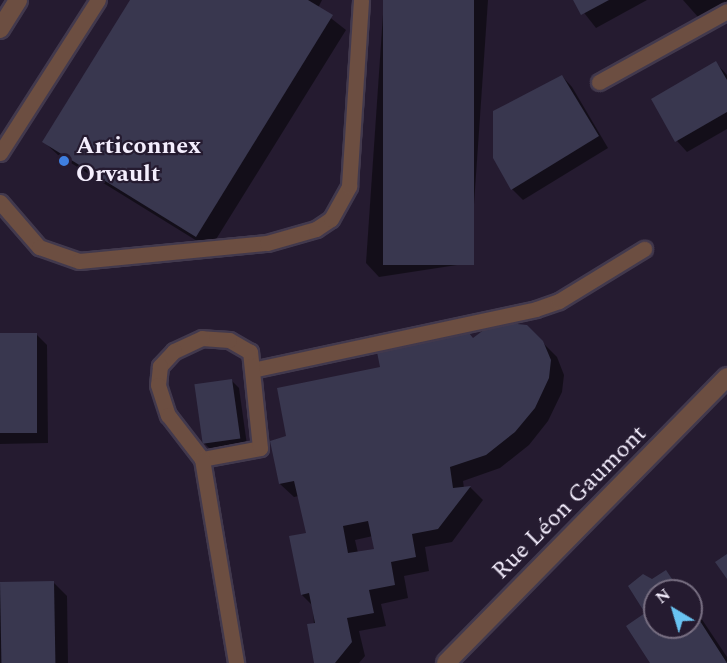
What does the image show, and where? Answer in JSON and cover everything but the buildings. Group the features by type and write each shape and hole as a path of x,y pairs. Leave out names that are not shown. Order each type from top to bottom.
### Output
{"street":[{"path":"0,29 18,0"},
{"name":"Rue Léon Gaumont","path":"446,663 727,377"}],"lane":[{"path":"0,153 98,0"},
{"path":"0,202 39,247 79,261 267,243 316,229 331,219 349,186 361,0"},
{"path":"599,82 727,12"},
{"path":"252,370 536,309 559,301 644,249"},
{"path":"202,459 260,448 250,352 229,340 202,338 174,351 160,366 158,385 168,415 202,459 236,663"}],"place":[{"name":"Articonnex Orvault","path":"64,161"}]}
